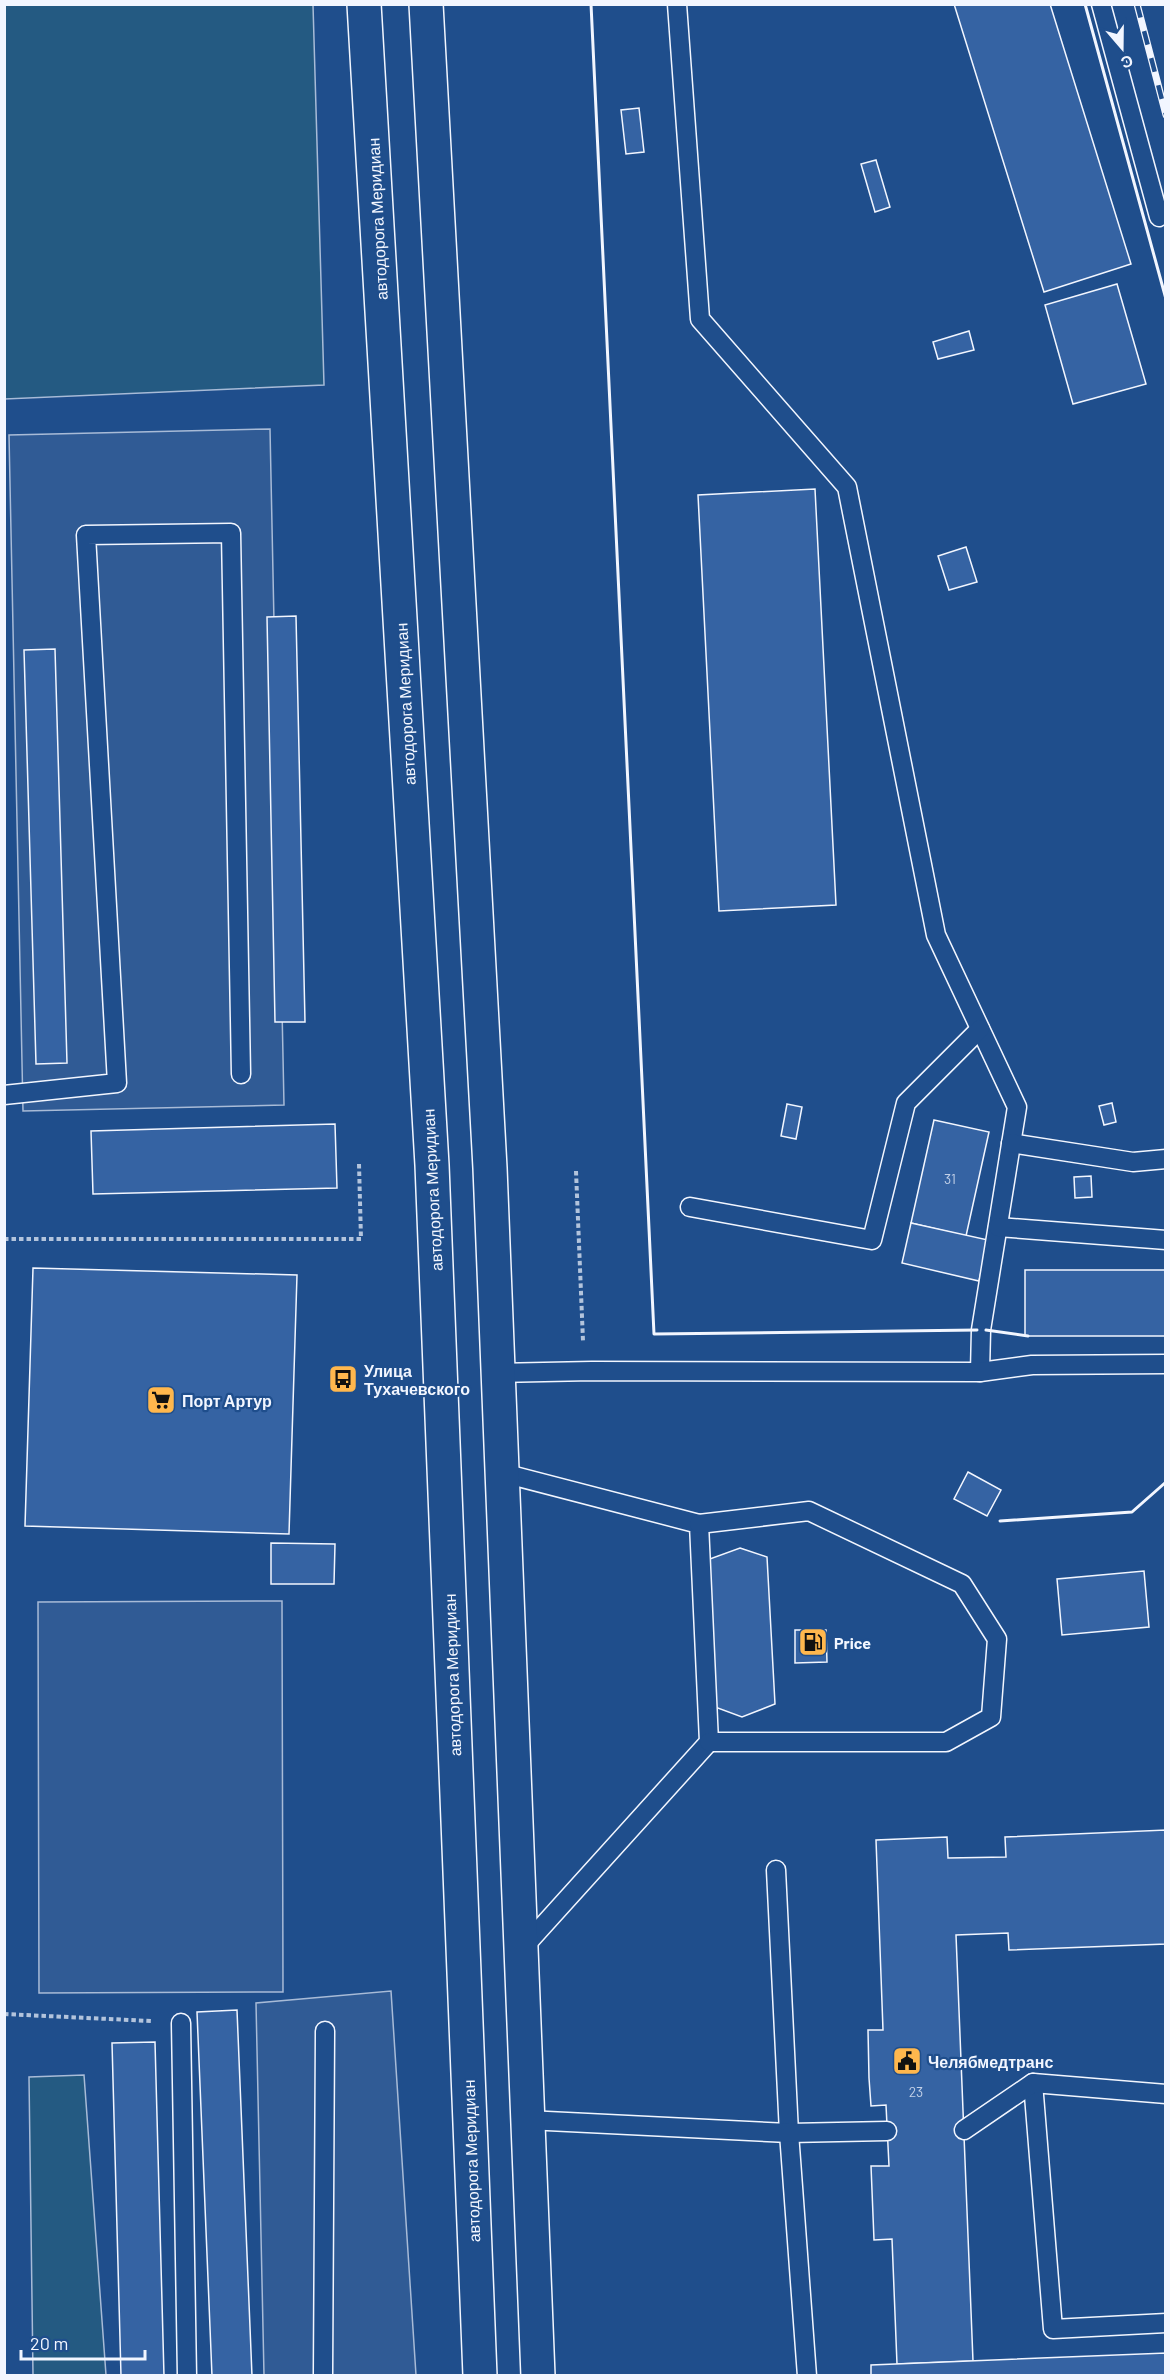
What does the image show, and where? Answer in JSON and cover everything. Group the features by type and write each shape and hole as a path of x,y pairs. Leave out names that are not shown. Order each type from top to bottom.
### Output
{"main road":[{"name":"автодорога Меридиан","path":"364,4 432,1165 479,2362"},
{"path":"426,4 500,1373 520,1952 538,2376"}],"lane":[{"path":"676,4 700,319 847,488 936,935 1017,1107 981,1330 980,1372"},
{"path":"1101,4 1159,217"},
{"path":"4,1095 117,1083 86,535 231,533 241,1074"},
{"path":"690,1206 872,1240 906,1103 980,1029"},
{"path":"1011,1143 1133,1162 1166,1159"},
{"path":"998,1227 1166,1240"},
{"path":"500,1373 592,1371 980,1372 1032,1365 1166,1364"},
{"path":"503,1473 699,1524 808,1512 962,1584 997,1638 991,1717 946,1742 709,1742"},
{"path":"520,1952 709,1742 699,1524"},
{"path":"776,1870 789,2133 807,2376"},
{"path":"181,2022 187,2376"},
{"path":"323,2376 325,2031"},
{"path":"1033,2084 1053,2329 1166,2322"},
{"path":"964,2130 1033,2084 1166,2094"},
{"path":"527,2120 789,2133 887,2131"},
{"path":"460,2376 479,2362"}],"path":[{"path":"4,1239 361,1239 359,1164"},
{"path":"576,1171 582,1337 592,1371"},
{"path":"4,2014 181,2022"}],"shaded area":[{"path":"4,5 313,5 324,385 5,399"},
{"path":"270,429 284,1105 23,1111 9,435"},
{"path":"282,1601 283,1992 39,1993 38,1602"},
{"path":"391,1991 416,2375 264,2375 256,2003"},
{"path":"84,2075 106,2375 33,2375 29,2077"}],"building":[{"path":"954,4 1050,4 1131,264 1044,292"},
{"path":"639,108 644,152 626,154 621,110"},
{"path":"876,160 890,207 875,212 861,164"},
{"path":"1117,284 1146,384 1073,404 1045,305"},
{"path":"969,331 974,350 938,359 933,342"},
{"path":"815,489 836,905 719,911 698,495"},
{"path":"966,547 977,582 949,590 938,556"},
{"path":"296,616 305,1022 275,1022 267,617"},
{"path":"55,649 67,1063 36,1064 24,650"},
{"path":"1112,1103 1116,1122 1104,1125 1099,1106"},
{"path":"787,1104 802,1107 796,1139 781,1136"},
{"path":"934,1120 989,1132 966,1236 911,1223"},
{"path":"335,1124 337,1188 93,1194 91,1131"},
{"path":"1091,1176 1092,1197 1075,1198 1074,1177"},
{"path":"911,1223 988,1240 979,1281 902,1263"},
{"name":"Порт Артур","path":"33,1268 297,1275 289,1534 25,1526"},
{"path":"1025,1270 1166,1270 1166,1336 1025,1336"},
{"path":"968,1472 1001,1490 987,1516 954,1499"},
{"path":"271,1543 335,1544 334,1584 271,1584"},
{"path":"740,1548 767,1557 775,1704 742,1717 715,1707 707,1560"},
{"path":"1144,1571 1149,1627 1062,1635 1057,1579"},
{"path":"795,1630 826,1630 827,1662 795,1663"},
{"path":"1166,1830 1166,1944 1009,1950 1008,1933 956,1935 973,2361 897,2364 892,2239 874,2240 871,2166 889,2166 886,2105 871,2106 869,2078 868,2030 883,2030 876,1840 947,1837 948,1858 1006,1857 1005,1837"},
{"path":"237,2010 252,2376 212,2376 197,2012"},
{"path":"155,2042 164,2376 121,2376 112,2043"},
{"path":"1166,2353 1166,2376 871,2376 871,2365"}],"railway":[{"path":"1137,4 1166,115"}],"wall":[{"path":"591,4 654,1334 977,1330"},
{"path":"1085,4 1166,299"},
{"path":"986,1330 1028,1336"},
{"path":"1000,1521 1132,1512 1166,1482"}],"place":[{"name":"Улица Тухачевского","path":"343,1379"},
{"name":"Порт Артур","path":"161,1400"},
{"name":"Price","path":"813,1642"},
{"name":"Челябмедтранс","path":"907,2061"}]}
